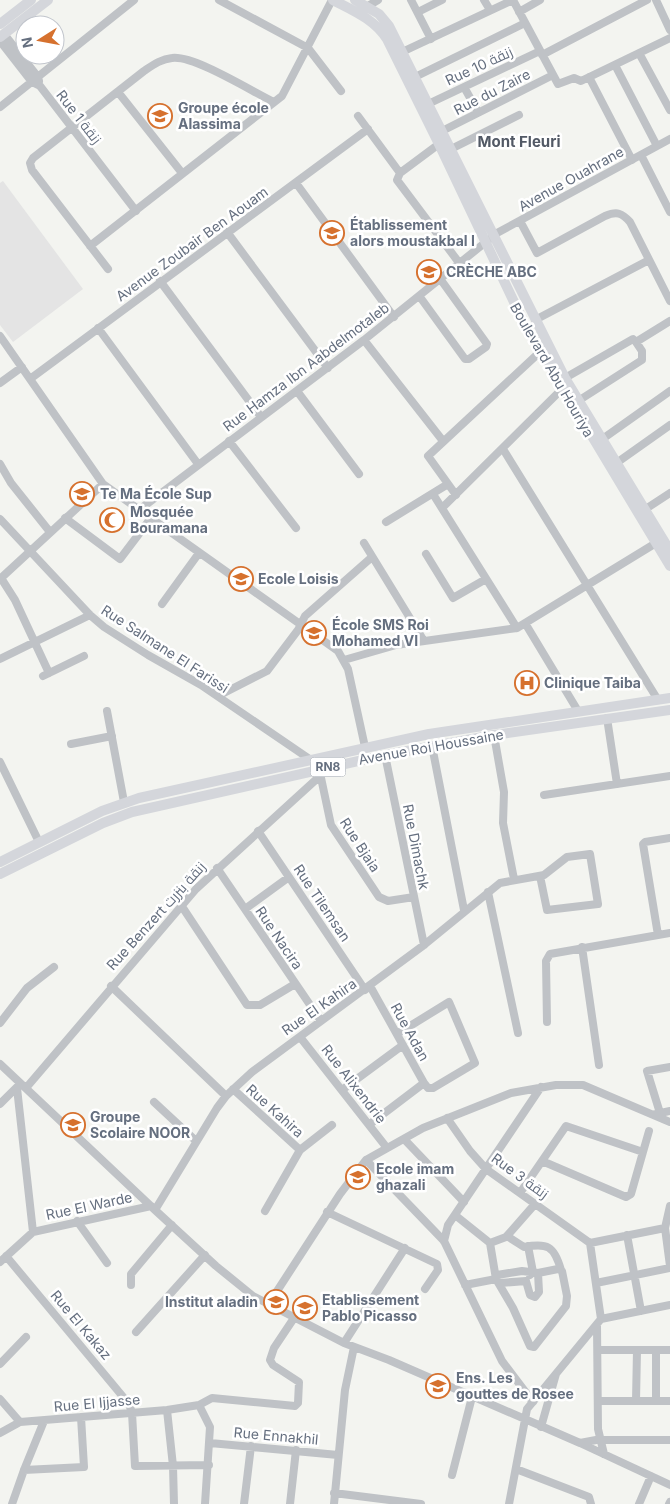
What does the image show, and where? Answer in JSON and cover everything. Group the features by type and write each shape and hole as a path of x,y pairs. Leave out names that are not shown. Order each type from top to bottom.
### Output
{"main road":[{"path":"1,34 32,0"},
{"path":"1,34 48,0"},
{"name":"Boulevard Abu Houriya","path":"332,0 371,4"},
{"name":"Boulevard Abu Houriya","path":"355,0 371,4 383,18 451,149 474,207"},
{"name":"Boulevard Abu Houriya","path":"371,4 372,21 387,40 439,144 565,378 615,464 670,551"},
{"path":"372,21 383,18"},
{"name":"Boulevard Abu Houriya","path":"490,240 509,295 562,390 670,566"},
{"name":"Avenue Roi Houssaine","path":"0,862 124,802 366,747 483,725 670,698"},
{"name":"Avenue Roi Houssaine","path":"0,874 117,817 319,772 385,755 494,735 670,710"}],"street":[{"path":"0,107 37,82 134,0"},
{"path":"219,0 308,48 341,91"},
{"path":"90,246 274,102 288,86 332,0"},
{"path":"412,0 431,39"},
{"path":"418,12 442,0"},
{"path":"484,0 490,10"},
{"path":"402,52 513,0 558,84 574,78 580,81 670,38"},
{"path":"519,12 540,0"},
{"name":"Rue 10 زنقة","path":"428,104 541,53 647,0"},
{"path":"656,0 668,19 670,30"},
{"path":"415,77 525,23"},
{"name":"Rue 1 زنقة","path":"1,34 136,211"},
{"path":"639,53 670,110"},
{"path":"108,269 30,167 33,158 157,62 180,58 195,62 274,102"},
{"path":"615,65 657,146"},
{"name":"Rue du Zaire","path":"442,131 553,75"},
{"path":"589,77 632,160"},
{"path":"464,87 478,112"},
{"path":"118,92 182,173"},
{"path":"451,149 519,115"},
{"path":"358,116 400,173"},
{"name":"Avenue Zoubair Ben Aouam","path":"30,379 368,129"},
{"name":"Avenue Ouahrane","path":"490,240 670,140"},
{"path":"439,144 400,173 397,180 460,264"},
{"path":"641,155 670,212"},
{"path":"296,184 394,317"},
{"path":"520,222 537,253 598,219 617,212 623,214 630,222 670,301"},
{"path":"227,232 328,368"},
{"name":"Rue Hamza Ibn Aabdelmotaleb","path":"140,510 198,464 328,368 490,240"},
{"path":"535,320 649,260"},
{"path":"420,297 466,359 469,359 486,347 486,344 441,280"},
{"path":"160,282 261,417"},
{"path":"636,342 670,322"},
{"path":"98,328 198,464"},
{"path":"0,336 103,484 329,644 344,660 351,679 366,747"},
{"path":"565,378 633,339 642,351 642,360 578,401"},
{"path":"364,340 443,441"},
{"path":"456,495 428,456 541,351"},
{"path":"0,383 22,367"},
{"path":"442,508 562,390"},
{"path":"297,391 359,474"},
{"path":"601,440 670,391"},
{"path":"615,464 670,424"},
{"path":"229,441 296,528"},
{"path":"503,449 658,700"},
{"path":"0,464 11,483 50,532"},
{"path":"84,656 46,674 16,600 0,578 103,484"},
{"path":"386,522 448,484"},
{"path":"644,510 670,493"},
{"path":"433,494 517,628"},
{"path":"65,518 121,559 151,518"},
{"name":"Rue Salmane El Farissi","path":"0,520 31,550 90,615 128,642 218,696 311,760"},
{"path":"364,543 424,641"},
{"path":"344,660 376,650 424,641 517,628 656,543"},
{"path":"162,604 199,553"},
{"path":"426,554 453,598 486,579"},
{"path":"218,696 267,671 301,625 305,616 372,557"},
{"path":"0,659 90,615"},
{"path":"525,623 578,711"},
{"path":"107,711 124,802"},
{"path":"607,718 617,784"},
{"path":"494,735 504,792 503,823 514,879"},
{"path":"71,744 112,736"},
{"path":"432,746 464,910"},
{"name":"Rue Dimachk","path":"385,755 424,945"},
{"path":"0,762 39,842"},
{"name":"Rue Benzert زنقة بنزرت","path":"0,1104 21,1086 181,905 217,868 319,772"},
{"name":"Rue Bjaia","path":"319,772 331,826 379,896 388,901 414,896"},
{"path":"544,795 670,776"},
{"name":"Rue Tilemsan","path":"258,831 368,988"},
{"path":"658,935 643,844 645,842 670,838"},
{"path":"590,854 598,904 547,910 540,876 567,857 590,854"},
{"name":"Rue Nacira","path":"217,868 321,1021"},
{"name":"Rue El Kahira","path":"153,1208 226,1096 233,1089 275,1054 368,988 424,945 500,882 540,876"},
{"path":"245,909 289,877"},
{"path":"488,892 518,1033"},
{"path":"181,905 247,1005 260,1005 295,984"},
{"path":"547,1022 547,958 550,954 670,933"},
{"path":"582,947 599,1065"},
{"path":"0,1023 27,988 54,967"},
{"path":"111,986 226,1096"},
{"name":"Rue Adan","path":"368,988 426,1086"},
{"path":"370,1124 426,1086 471,1068 475,1063 451,1002 445,1003 396,1034"},
{"name":"Rue Alixendrie","path":"300,1036 387,1148"},
{"path":"342,1090 403,1045"},
{"path":"0,1064 21,1086 233,1281 268,1305 344,1343 389,1360 580,1443 670,1485"},
{"path":"656,1114 647,1071 670,1068"},
{"path":"268,1305 327,1212 366,1160 404,1138 447,1118 511,1093 571,1084 583,1085 656,1114 670,1122"},
{"path":"0,1262 33,1232 20,1104 21,1086"},
{"path":"444,1241 448,1225 541,1087"},
{"name":"Rue Kahira","path":"233,1089 300,1150"},
{"path":"154,1102 196,1141"},
{"path":"656,1114 670,1111"},
{"name":"Rue 3 زنقة","path":"447,1118 470,1151 486,1169 590,1243"},
{"path":"265,1211 300,1150 332,1125"},
{"path":"520,1193 566,1126 643,1152"},
{"path":"542,1161 626,1197 631,1194 649,1131"},
{"path":"404,1138 464,1202"},
{"path":"366,1160 444,1241 502,1361 533,1402"},
{"path":"490,1243 507,1236 536,1204"},
{"path":"596,1283 670,1267 665,1228 670,1206"},
{"name":"Rue El Warde","path":"33,1232 77,1221 153,1208"},
{"path":"327,1212 405,1248 438,1266 425,1289"},
{"path":"455,1215 490,1243 498,1279 532,1347 542,1338 567,1303 563,1274 548,1248 538,1244 519,1245 507,1236"},
{"path":"77,1221 107,1263"},
{"path":"131,1286 131,1274 172,1225"},
{"path":"509,1504 526,1412 601,1319 590,1243 665,1228"},
{"path":"627,1235 641,1311"},
{"path":"526,1281 530,1295 536,1296 540,1289 528,1246"},
{"path":"344,1343 405,1248"},
{"path":"136,1332 205,1255"},
{"name":"Rue El Kakaz","path":"6,1256 87,1351 129,1404 132,1412"},
{"path":"465,1285 493,1281 522,1271 536,1273 561,1270"},
{"path":"498,1279 526,1281 536,1273"},
{"path":"601,1319 670,1306"},
{"name":"Rue El Ijjasse","path":"0,1433 20,1422 167,1410 198,1405 212,1398 288,1407 296,1405 300,1387 299,1382 272,1365 270,1360 274,1348 294,1318"},
{"path":"597,1326 599,1440 604,1454"},
{"path":"525,1333 542,1338"},
{"path":"0,1364 26,1337"},
{"path":"334,1504 345,1390 354,1347"},
{"path":"598,1350 670,1350"},
{"path":"636,1401 637,1350"},
{"path":"656,1350 656,1400"},
{"path":"541,1427 556,1374"},
{"path":"452,1475 472,1397"},
{"path":"0,1399 20,1422"},
{"path":"598,1401 670,1400"},
{"path":"198,1405 210,1427 210,1465 206,1504"},
{"path":"167,1410 173,1466 174,1504"},
{"path":"132,1412 135,1466 210,1465"},
{"path":"24,1470 84,1467 81,1417"},
{"path":"12,1504 44,1421"},
{"path":"580,1443 599,1440 670,1440"},
{"name":"Rue Ennakhil","path":"210,1443 338,1455"},
{"path":"244,1504 251,1446"},
{"path":"290,1504 296,1450"},
{"path":"516,1469 589,1497 591,1504"},
{"path":"638,1504 651,1476"},
{"path":"334,1494 421,1504"}],"shaded area":[{"path":"3,181 83,289 13,342 0,325 0,183"}],"place":[{"name":"Groupe école Alassima","path":"160,116"},
{"name":"Établissement alors moustakbal I","path":"332,233"},
{"name":"CRÈCHE ABC","path":"429,272"},
{"name":"Te Ma École Sup","path":"82,494"},
{"name":"Mosquée Bouramana","path":"112,520"},
{"name":"Ecole Loisis","path":"241,579"},
{"name":"École SMS Roi Mohamed VI","path":"314,633"},
{"name":"Clinique Taiba","path":"527,683"},
{"name":"Groupe Scolaire NOOR","path":"73,1125"},
{"name":"Ecole imam ghazali","path":"358,1177"},
{"name":"Institut aladin","path":"276,1302"},
{"name":"Etablissement Pablo Picasso","path":"305,1308"},
{"name":"Ens. Les gouttes de Rosee","path":"438,1386"}],"district":[{"name":"Mont Fleuri","path":"519,142"}]}
